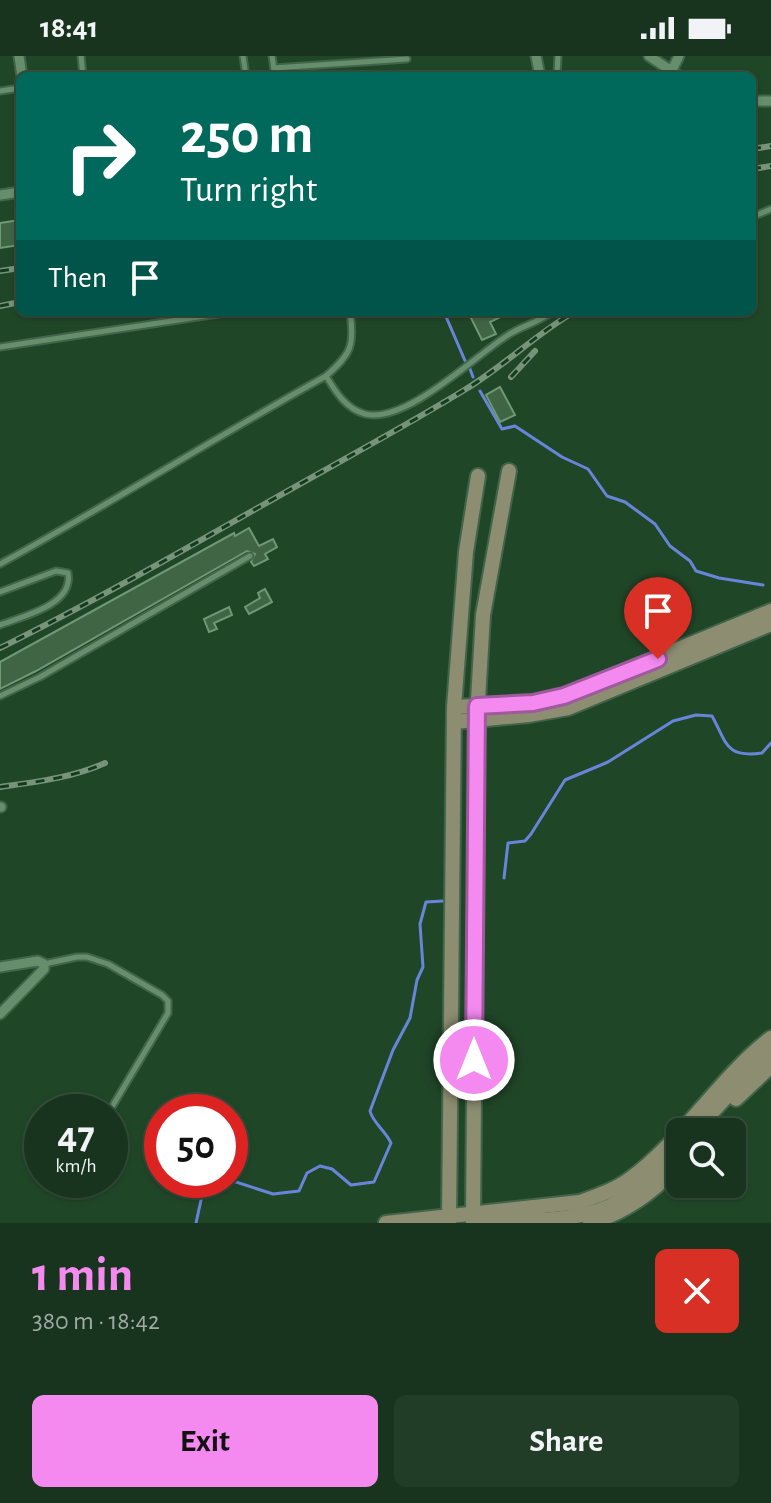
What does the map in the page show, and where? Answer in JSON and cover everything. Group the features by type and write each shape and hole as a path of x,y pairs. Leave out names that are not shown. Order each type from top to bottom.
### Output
{"street":[{"path":"649,56 674,72"},
{"path":"477,1220 477,713 483,615 509,471"},
{"path":"449,1220 454,714 466,552 478,476"},
{"path":"477,713 564,696 771,611"},
{"path":"454,714 529,715 568,708 771,624"},
{"path":"0,967 38,961 44,964 44,969 0,1014"},
{"path":"477,1220 580,1202 606,1193 629,1180 652,1161 739,1064 771,1038"},
{"path":"707,1118 751,1070 771,1054"},
{"path":"719,1118 771,1066"},
{"path":"386,1223 579,1215 627,1197 666,1161"},
{"path":"590,1223 637,1203 666,1179"}],"lane":[{"path":"272,56 274,72"},
{"path":"274,68 407,59"},
{"path":"0,347 205,316"},
{"path":"0,564 326,376 344,360 351,347 350,316"},
{"path":"326,376 341,400 365,414 397,410 460,372 509,335 545,316"},
{"path":"0,696 66,662 250,556"},
{"path":"0,592 56,571 68,573 69,585 62,597 33,613 0,625"},
{"path":"44,964 77,957 97,960 168,1001 168,1013 120,1094"}],"building":[{"path":"16,221 16,246 0,248 0,223"},
{"path":"470,316 503,316 490,322 496,334 482,340"},
{"path":"500,387 515,415 500,422 486,395"},
{"path":"249,528 259,546 273,539 277,547 265,554 268,559 254,566 251,562 255,554 247,551 0,689 0,662 234,533 235,536"},
{"path":"265,589 272,602 249,614 245,607 260,598 258,593"},
{"path":"229,607 232,615 214,623 217,629 209,632 204,619"}],"waterway":[{"path":"446,316 466,363"},
{"path":"470,369 473,377"},
{"path":"480,391 502,429 515,426 562,457 588,469 607,496 625,502 655,524 670,546 690,561 696,571 763,585"},
{"path":"504,878 508,843 525,841 565,780 608,762 673,721 696,715 712,716 725,741 734,751 741,753 762,753 771,743"},
{"path":"248,1186 273,1194 299,1191 307,1173 320,1166 332,1169 351,1185 374,1182 391,1143 370,1111 393,1050 410,1018 417,980 423,967 420,924 426,902 443,901"},
{"path":"196,1223 201,1198"}],"railway":[{"path":"756,148 771,146"},
{"path":"756,168 771,166"},
{"path":"0,271 16,269"},
{"path":"0,306 16,303"},
{"path":"0,648 132,579 441,404 480,380 568,316"},
{"path":"511,377 535,351"},
{"path":"0,787 67,776 105,763"}],"route":[{"path":"474,1060 477,706 533,703 564,696 658,659"}]}
